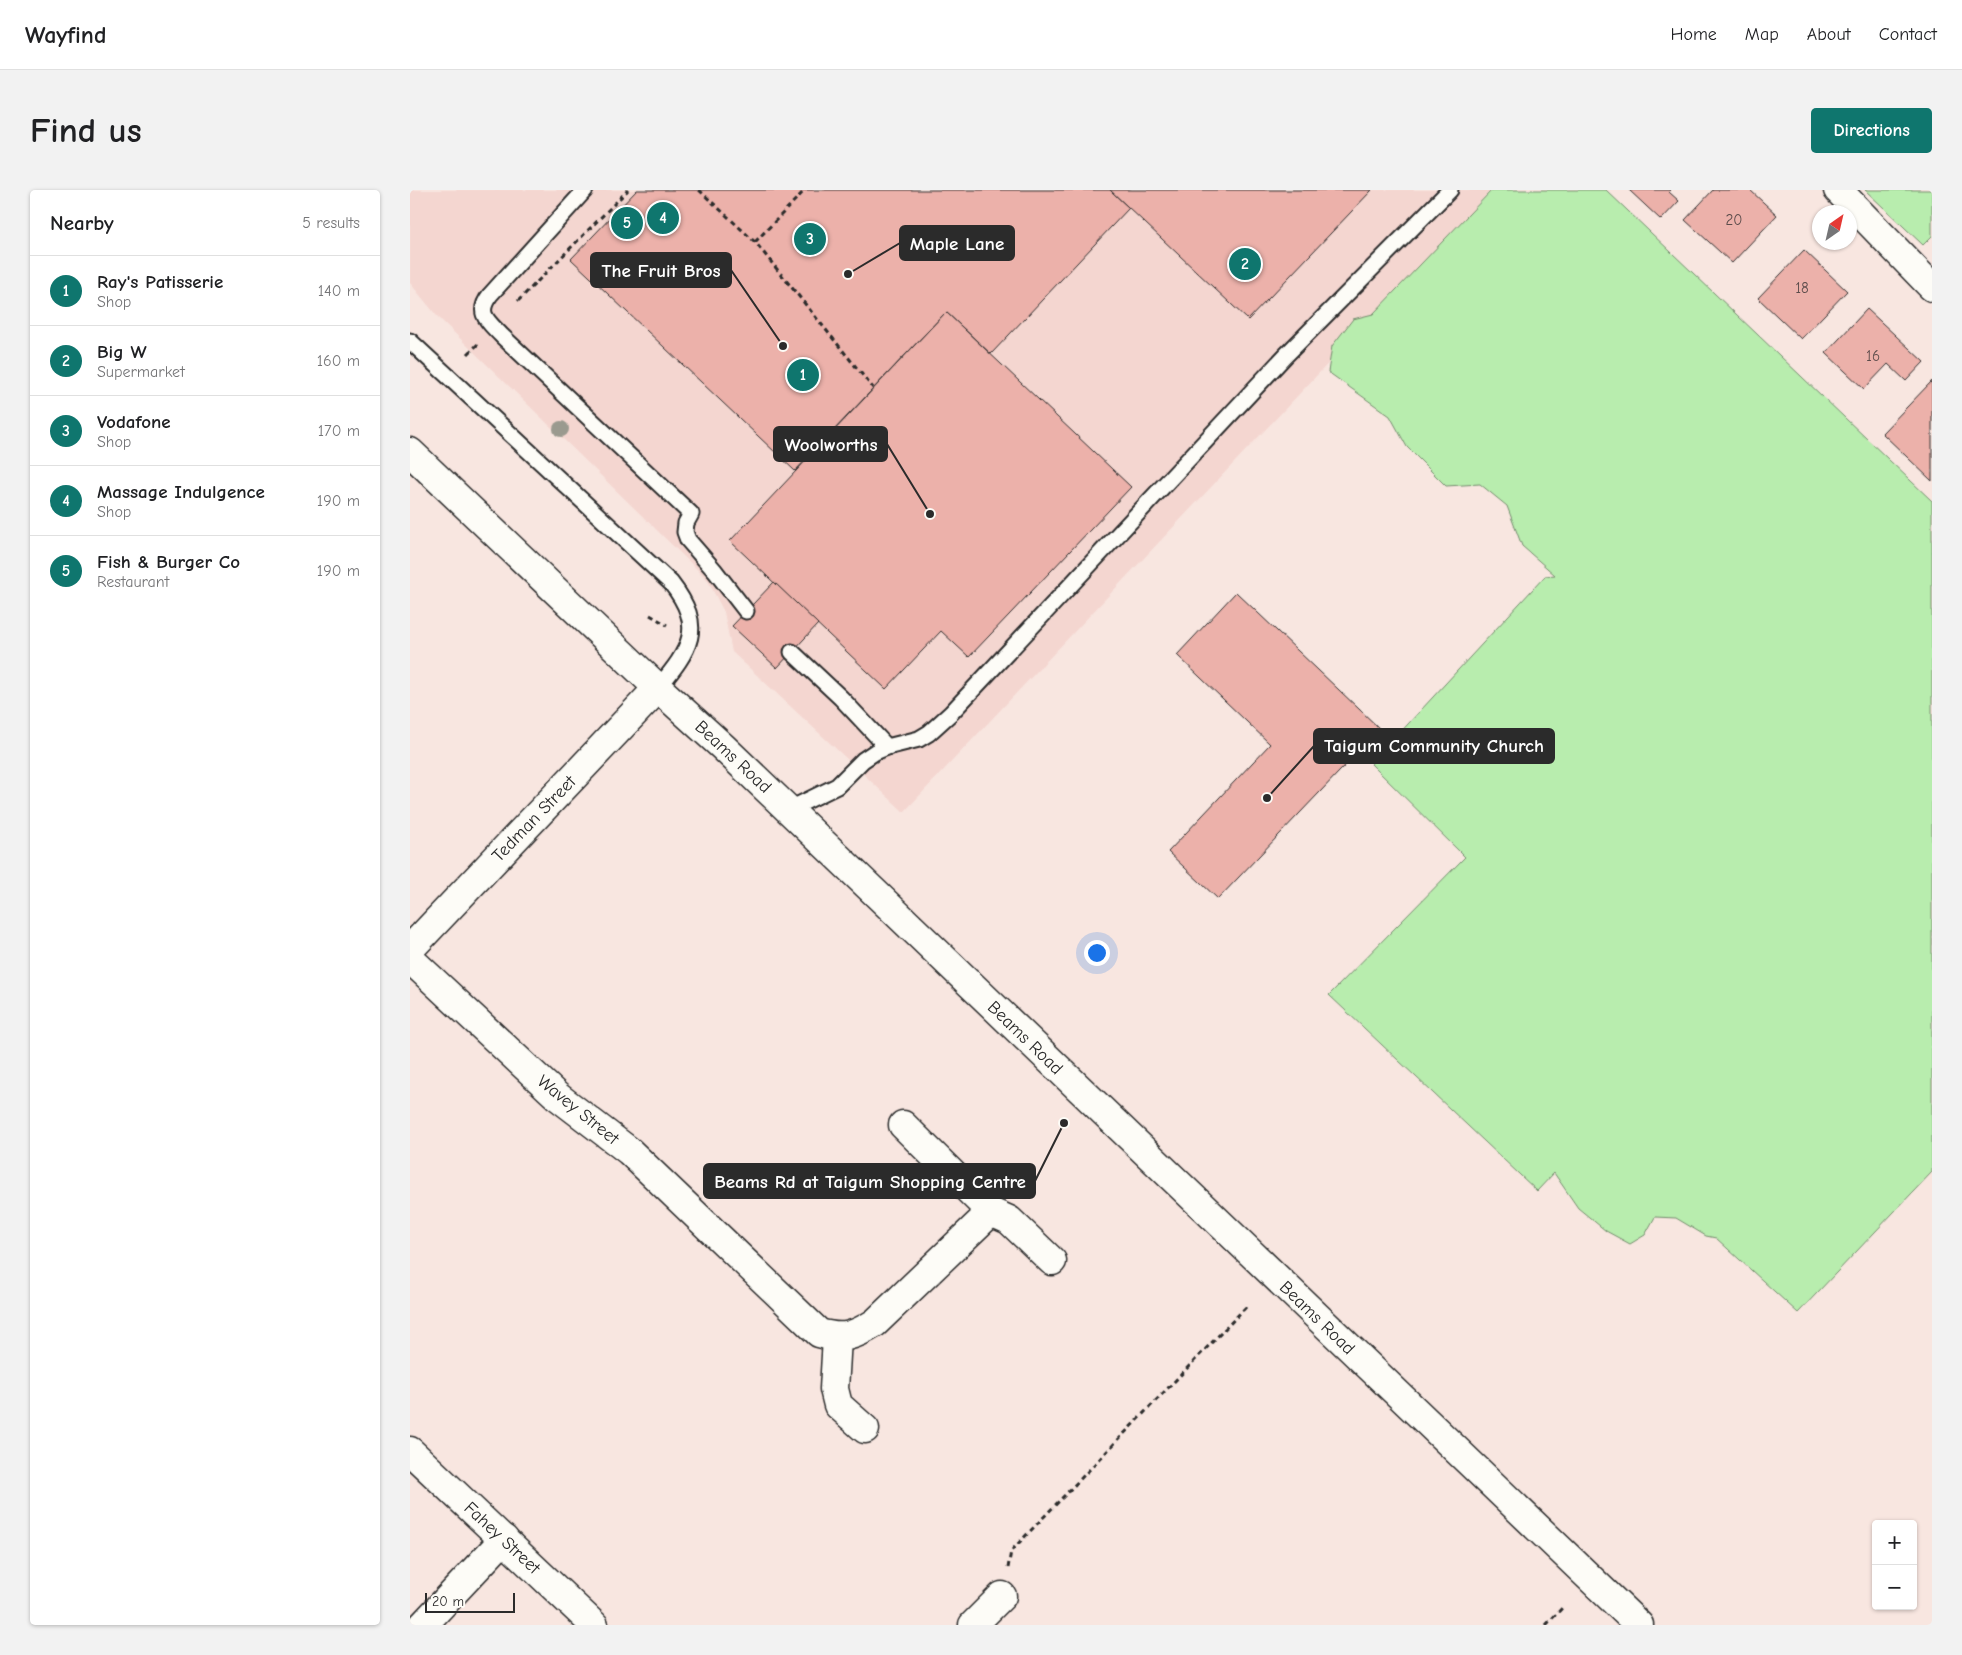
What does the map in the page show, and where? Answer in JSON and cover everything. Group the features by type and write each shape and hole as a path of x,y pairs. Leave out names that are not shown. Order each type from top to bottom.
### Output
{"street":[{"path":"1838,190 1932,287"},
{"name":"Beams Road","path":"410,452 658,688 723,747 1639,1625"},
{"name":"Tedman Street","path":"410,949 658,688"},
{"name":"Wavey Street","path":"410,959 557,1096 629,1151 819,1333 837,1338"},
{"path":"903,1124 992,1212 1009,1220 1052,1261"},
{"path":"865,1429 838,1405 834,1389 837,1338 857,1334 875,1323 992,1212"},
{"name":"Fahey Street","path":"410,1451 594,1625"},
{"path":"423,1625 504,1539"},
{"path":"973,1625 1002,1596"}],"lane":[{"path":"585,190 484,302 484,316 691,514 686,522 688,540 746,611"},
{"path":"788,810 837,786 863,760 887,747 918,739 929,733 951,713 1262,381 1450,190"},
{"path":"410,341 671,583 682,597 691,619 690,638 680,662 658,688"},
{"path":"792,652 841,698 887,747"}],"path":[{"path":"468,354 628,190"},
{"path":"699,190 755,242 874,388"},
{"path":"755,242 805,190"},
{"path":"650,615 674,628"},
{"path":"1002,1596 1011,1551 1246,1306"},
{"path":"1546,1625 1563,1607"}],"shaded area":[{"path":"410,190 1492,190 904,812 732,652 724,612 707,579 437,316 410,283"}],"green space":[{"path":"1492,190 1606,190 1932,501 1932,1172 1798,1313 1716,1238 1706,1236 1676,1218 1655,1217 1645,1235 1630,1244 1606,1231 1578,1208 1554,1173 1537,1191 1329,995 1465,857 1371,764 1545,576 1555,575 1522,546 1507,506 1480,484 1446,486 1407,447 1390,416 1328,372 1332,346 1353,319 1373,314"},
{"path":"1865,190 1932,190 1932,236 1923,245"}],"building":[{"path":"637,190 1110,190 1129,208 991,354 946,312 795,471 571,259"},
{"path":"1110,190 1372,190 1248,320"},
{"path":"1629,190 1671,190 1669,192 1679,201 1661,220"},
{"path":"1713,190 1750,190 1777,215 1732,263 1685,220"},
{"path":"1804,250 1847,291 1801,339 1758,298"},
{"path":"1867,309 1924,362 1906,381 1888,364 1864,389 1826,353"},
{"path":"946,312 1131,487 969,657 941,631 886,689 730,541"},
{"path":"1932,381 1932,481 1882,433"},
{"path":"774,582 818,624 777,668 732,626"},
{"path":"1236,592 1380,729 1218,899 1168,852 1270,744 1177,655"}],"place":[{"name":"Massage Indulgence","path":"663,218"},
{"name":"Fish & Burger Co","path":"627,223"},
{"name":"Vodafone","path":"810,239"},
{"name":"Big W","path":"1245,264"},
{"name":"Maple Lane","path":"848,274"},
{"name":"The Fruit Bros","path":"783,346"},
{"name":"Ray's Patisserie","path":"803,375"},
{"name":"Woolworths","path":"930,514"},
{"name":"Taigum Community Church","path":"1267,798"},
{"name":"Beams Rd at Taigum Shopping Centre","path":"1064,1123"}]}
